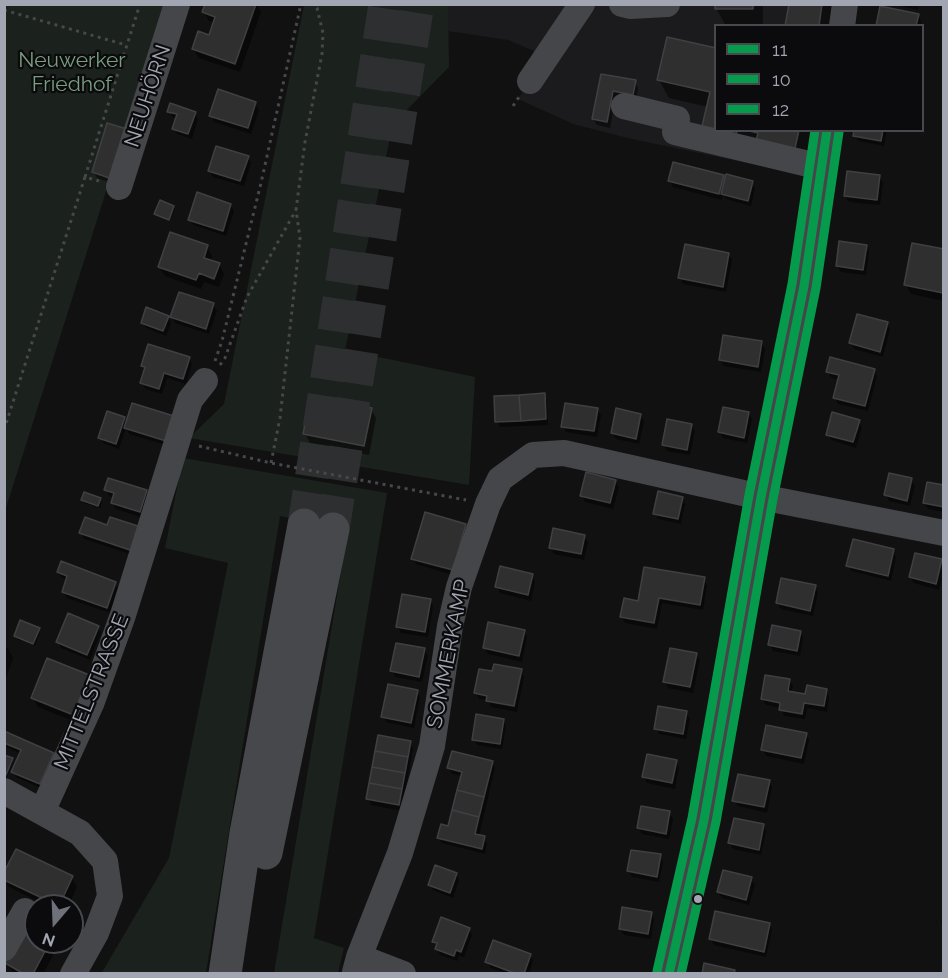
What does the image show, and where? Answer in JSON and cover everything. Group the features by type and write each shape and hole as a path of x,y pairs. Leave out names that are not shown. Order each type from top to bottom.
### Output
{"highway":[{"path":"225,974 246,833 319,527 248,974"}],"street":[{"name":"NEUHÖRN","path":"119,187 177,4"},
{"path":"530,81 582,4"},
{"path":"622,4 630,6 667,4"},
{"path":"842,24 845,4"},
{"path":"624,106 677,119 675,132 821,167"},
{"path":"669,974 704,820 761,497 804,286 827,132"},
{"name":"MITTELSTRASSE","path":"42,812 91,704 123,615 190,400 205,381"},
{"name":"SOMMERKAMP","path":"357,965 400,853 432,746 457,597 488,504 500,479 533,456 564,453 761,497 944,533"},
{"path":"4,791 80,833 105,861 110,896 96,933 74,974"},
{"path":"4,948 24,913"},
{"path":"357,965 403,974"}],"path":[{"path":"4,430 140,4"},
{"path":"205,381 212,371 222,340 261,183 301,4"},
{"path":"271,463 280,418 300,238 296,210 305,142 322,54 323,33 317,8 313,4"},
{"path":"4,10 126,45"},
{"path":"85,177 119,187"},
{"path":"205,381 225,358 247,297 296,210"},
{"path":"178,444 200,446 271,463 488,504"}],"shaded area":[{"path":"448,5 836,5 833,24 714,24 714,132 816,132 809,176 632,139 573,124 518,99 546,56 508,40 448,31"}],"green space":[{"name":"Neuwerker Friedhof","path":"5,5 165,5 5,511"},
{"path":"304,5 448,5 449,67 393,124 345,350 475,377 469,485 189,438 224,404"},
{"path":"183,458 387,493 314,938 344,948 338,973 274,973 348,530 280,516 206,973 101,974 169,858 228,563 165,548"}],"building":[{"path":"205,4 256,4 235,64 192,49 198,31 209,35 215,17 202,12"},
{"path":"715,4 753,4 753,9 715,9"},
{"path":"789,4 822,4 819,24 785,24"},
{"path":"880,6 919,14 916,24 876,24"},
{"path":"667,37 714,48 714,132 737,132 734,143 700,135 710,92 657,80"},
{"path":"601,74 636,80 633,95 613,91 607,122 592,119"},
{"path":"218,89 256,102 248,128 209,116"},
{"path":"170,103 196,112 188,134 172,129 177,114 167,112"},
{"path":"107,123 127,129 112,179 92,172"},
{"path":"754,132 799,132 793,157 754,148 758,133"},
{"path":"854,132 883,132 881,141 853,136"},
{"path":"216,146 249,156 240,181 208,171"},
{"path":"673,162 724,175 719,194 668,181"},
{"path":"847,171 880,175 877,200 844,196"},
{"path":"726,174 753,181 748,201 721,194"},
{"path":"197,192 231,204 223,231 188,220"},
{"path":"160,200 174,206 169,220 154,214"},
{"path":"170,232 208,245 204,258 220,263 214,279 199,273 196,280 158,267"},
{"path":"839,241 867,245 863,270 836,266"},
{"path":"912,243 944,249 943,293 904,285"},
{"path":"685,244 729,253 723,287 678,278"},
{"path":"179,292 214,303 206,329 170,317"},
{"path":"146,307 169,316 163,331 141,323"},
{"path":"857,314 888,322 880,352 849,343"},
{"path":"723,335 762,341 758,367 719,360"},
{"path":"148,344 190,357 183,379 164,373 159,389 140,383 145,367 141,366"},
{"path":"830,357 875,369 865,406 833,398 839,375 826,372"},
{"path":"545,393 546,419 521,421 519,395"},
{"path":"311,395 372,408 364,446 303,434"},
{"path":"519,395 521,421 495,422 494,396"},
{"path":"132,403 174,416 166,441 124,428"},
{"path":"565,403 598,408 594,431 561,427"},
{"path":"723,407 749,412 744,438 718,432"},
{"path":"616,408 641,414 636,439 611,433"},
{"path":"107,411 125,417 116,444 98,438"},
{"path":"832,412 860,420 853,442 826,435"},
{"path":"667,419 692,424 687,450 662,445"},
{"path":"586,472 616,480 610,503 580,496"},
{"path":"889,473 912,478 907,501 884,495"},
{"path":"108,478 147,490 140,512 111,503 114,493 104,490"},
{"path":"927,482 944,485 944,507 923,503"},
{"path":"658,491 683,497 678,519 653,514"},
{"path":"84,492 101,498 98,506 81,500"},
{"path":"425,512 466,524 453,570 411,559"},
{"path":"85,517 107,525 110,517 141,527 133,551 79,533"},
{"path":"553,528 585,535 581,554 549,548"},
{"path":"853,539 894,549 888,576 846,566"},
{"path":"915,553 942,559 936,584 909,577"},
{"path":"61,561 116,582 107,608 62,592 67,576 57,572"},
{"path":"500,566 533,574 528,595 495,587"},
{"path":"644,567 705,577 700,605 659,598 654,623 620,617 624,598 638,601"},
{"path":"781,578 816,585 810,611 776,603"},
{"path":"402,594 431,599 425,632 396,627"},
{"path":"68,613 99,626 87,655 56,642"},
{"path":"20,620 40,628 33,644 14,636"},
{"path":"488,622 525,630 519,656 483,648"},
{"path":"772,625 801,631 797,651 768,645"},
{"path":"396,643 425,648 419,677 390,671"},
{"path":"670,648 697,653 690,687 663,682"},
{"path":"47,658 92,676 76,716 31,698"},
{"path":"494,664 522,669 514,706 486,701 487,696 474,693 479,669 492,671"},
{"path":"765,675 790,679 788,691 805,694 807,685 827,689 824,706 804,703 802,714 779,710 780,703 761,699"},
{"path":"388,684 418,690 411,723 381,717"},
{"path":"658,706 687,711 683,734 654,729"},
{"path":"476,714 504,719 500,744 472,740"},
{"path":"766,725 807,733 801,758 761,750"},
{"path":"4,731 54,753 40,784 11,772 21,750 4,743"},
{"path":"378,735 411,741 408,757 375,751"},
{"path":"375,751 408,757 405,773 372,767"},
{"path":"452,751 493,761 484,797 457,790 462,772 447,768"},
{"path":"647,754 677,760 672,783 642,777"},
{"path":"4,755 13,758 6,775 4,774"},
{"path":"372,767 405,773 402,789 369,783"},
{"path":"738,774 770,780 764,807 732,801"},
{"path":"369,783 402,789 399,805 366,799"},
{"path":"457,790 484,797 479,817 452,810"},
{"path":"641,806 670,811 666,834 637,828"},
{"path":"452,810 479,817 475,834 485,836 482,849 437,838 441,824 448,826"},
{"path":"734,818 764,824 759,850 728,843"},
{"path":"16,849 73,876 65,894 34,894 4,880 4,872"},
{"path":"631,850 661,854 657,877 627,871"},
{"path":"435,865 457,873 450,893 428,885"},
{"path":"723,870 752,877 746,900 717,892"},
{"path":"622,907 652,912 648,934 619,929"},
{"path":"715,911 770,923 764,952 709,939"},
{"path":"441,917 470,928 461,952 456,950 454,956 435,949 437,943 432,942"},
{"path":"24,929 24,954 44,954 33,974 24,974 5,963"},
{"path":"493,940 531,954 524,974 517,974 485,962"},
{"path":"704,963 735,970 734,974 702,974"}],"tunnel":[{"path":"304,525 385,4"},
{"path":"333,529 418,4"}],"transit line":[{"name":"12","path":"657,971 692,818 749,495 792,284 815,132"},
{"name":"11","path":"669,974 704,820 761,497 804,286 827,132"},
{"name":"10","path":"681,974 716,822 773,499 816,288 839,132"}]}
